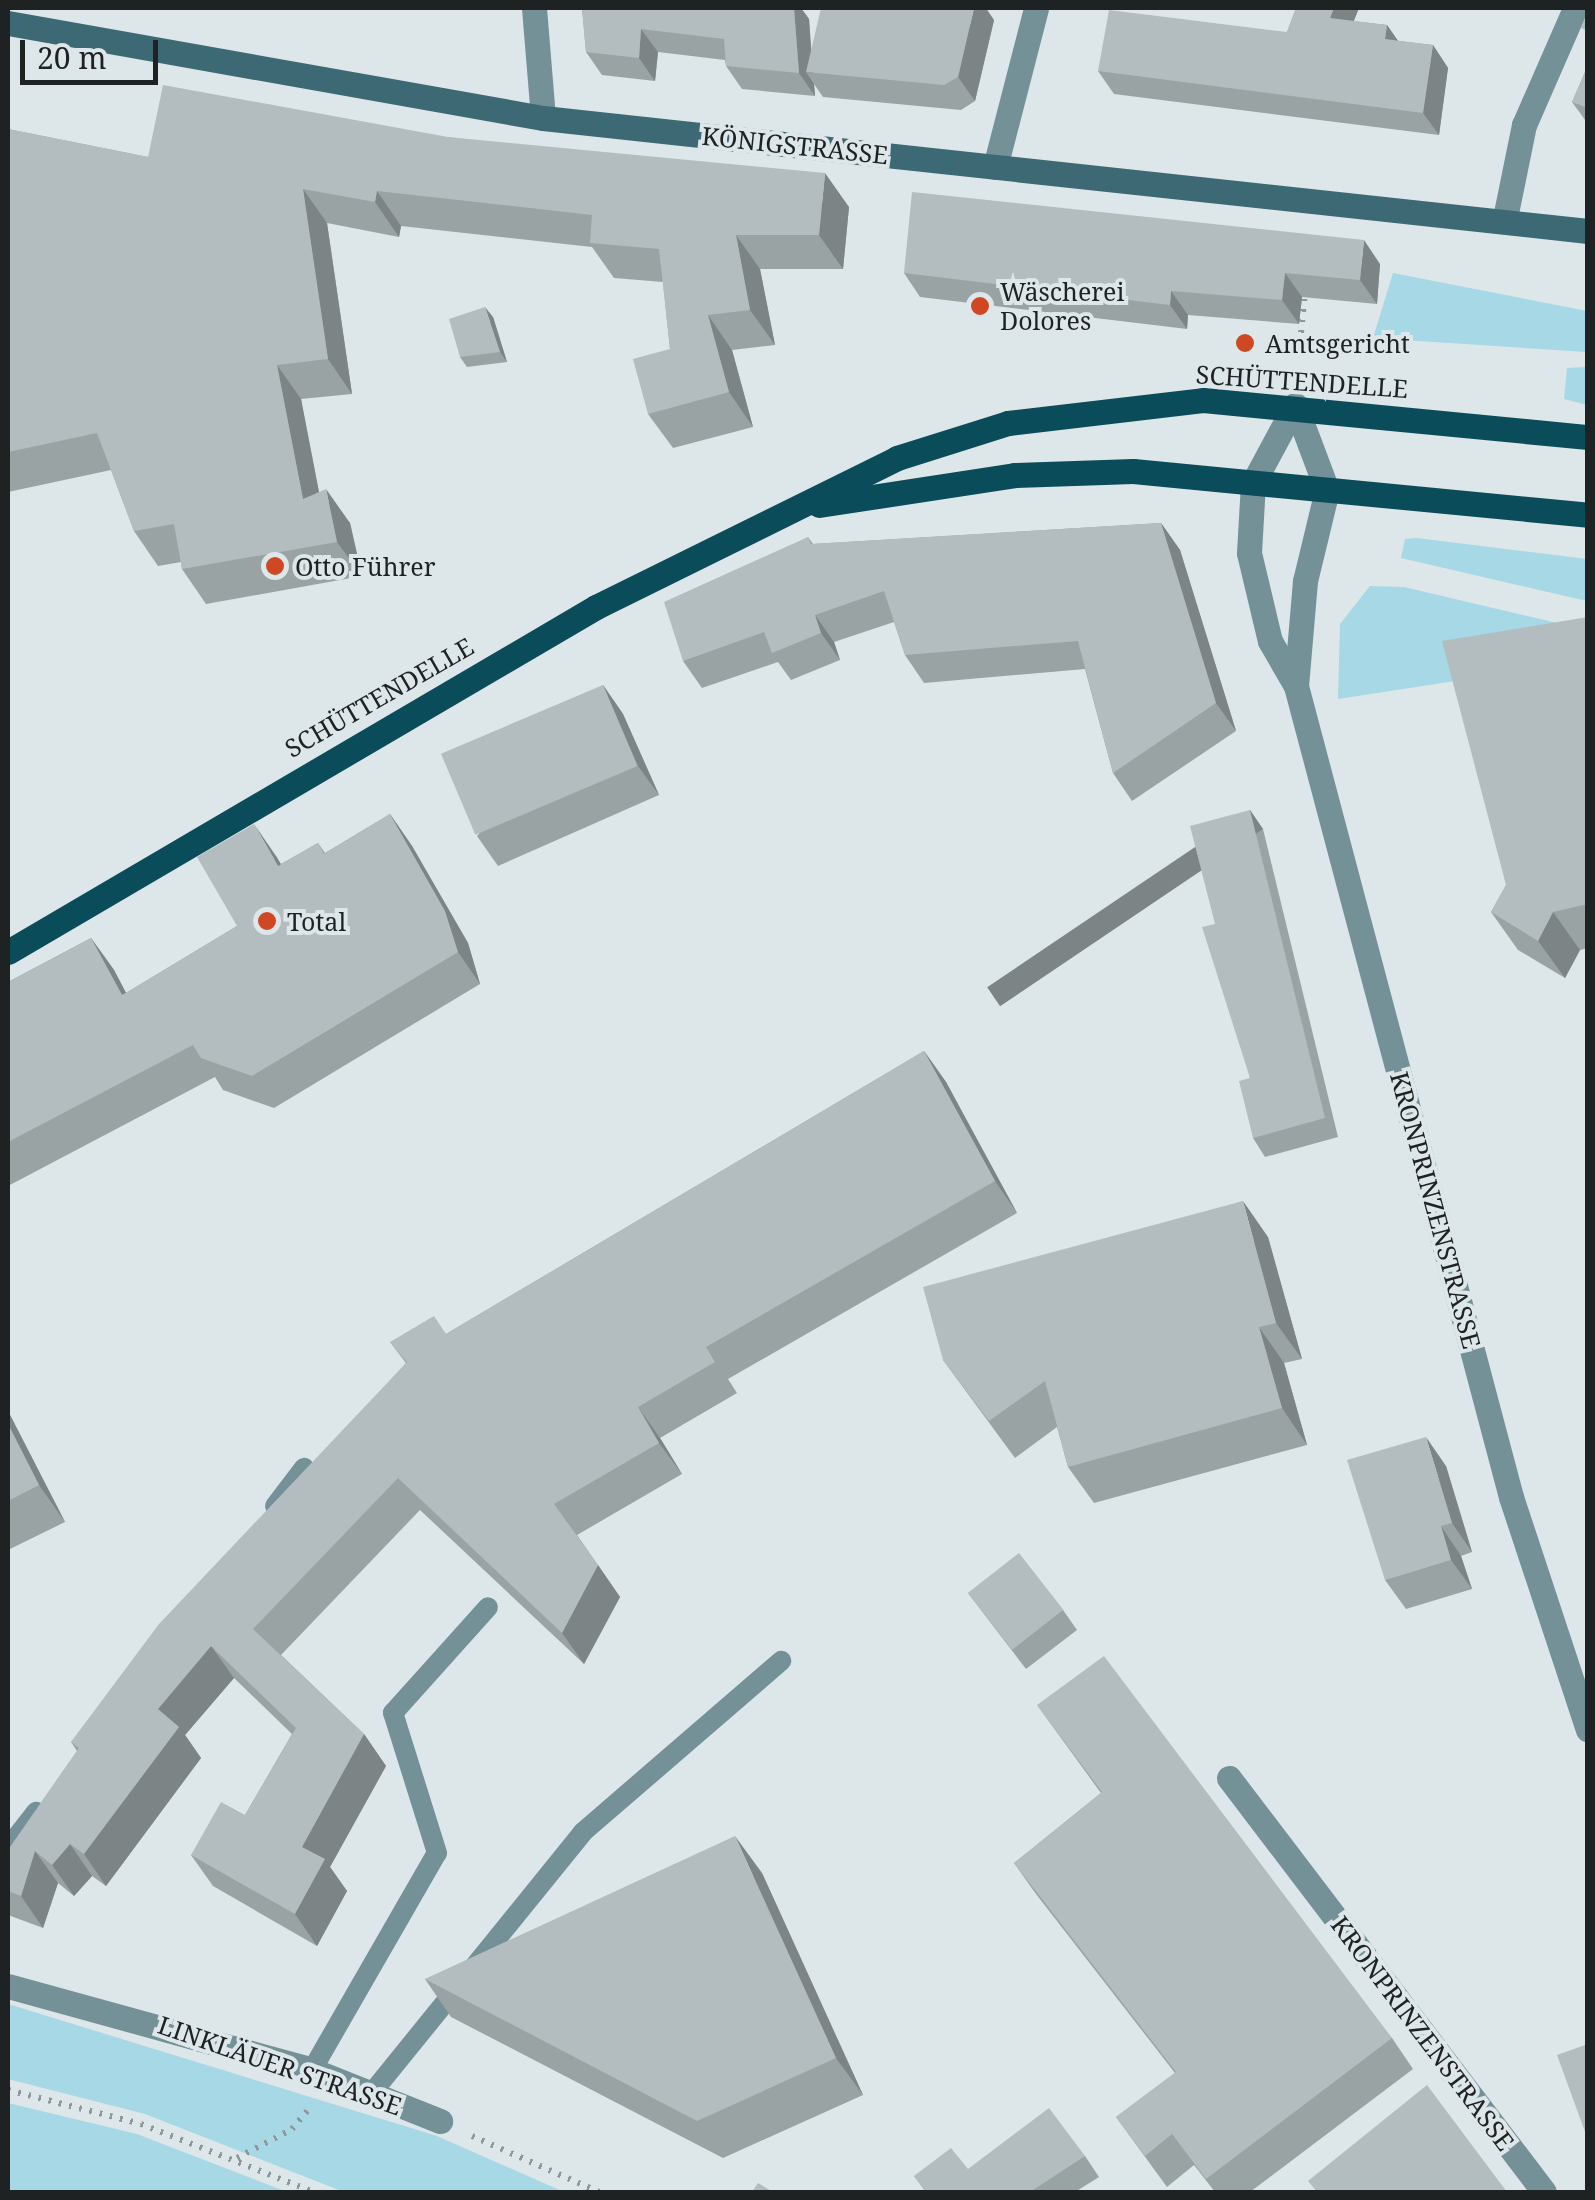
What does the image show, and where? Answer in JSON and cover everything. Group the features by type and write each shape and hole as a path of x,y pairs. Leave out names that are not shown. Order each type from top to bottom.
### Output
{"main road":[{"name":"KÖNIGSTRASSE","path":"8,24 543,118 1505,218 1588,231"},
{"name":"SCHÜTTENDELLE","path":"8,952 596,607 897,458 1008,423 1203,400 1588,437"},
{"name":"SCHÜTTENDELLE","path":"790,510 1015,475 1133,471 1588,516"}],"street":[{"path":"534,8 543,118"},
{"path":"995,166 1036,8"},
{"path":"1505,218 1524,125 1575,8"},
{"path":"1295,406 1326,490"},
{"name":"KRONPRINZENSTRASSE","path":"1295,406 1253,483 1249,553 1270,640 1296,686 1511,1496 1588,1730"},
{"name":"KRONPRINZENSTRASSE","path":"1296,686 1301,609 1326,490"},
{"name":"KRONPRINZENSTRASSE","path":"1229,1778 1544,2192"},
{"name":"LINKLÄUER STRASSE","path":"8,1986 312,2070 440,2122"}],"lane":[{"path":"257,1529 304,1468"},
{"path":"312,2070 437,1853 393,1712 488,1607"},
{"path":"371,2094 584,1832 781,1661"},
{"path":"8,1848 55,1788"}],"path":[{"path":"1300,343 1307,272"},
{"path":"236,2159 292,2129 312,2104 312,2070"},
{"path":"8,2090 236,2159 314,2192"},
{"path":"440,2122 598,2192"}],"shaded area":[{"path":"1393,273 1587,311 1587,352 1373,338"},
{"path":"1587,367 1587,405 1564,399 1567,368"},
{"path":"1405,539 1587,559 1587,601 1401,558"},
{"path":"1370,586 1404,587 1587,630 1468,679 1338,699 1340,624"},
{"path":"8,2004 437,2136 564,2192 344,2192 145,2114 8,2079"},
{"path":"8,2103 137,2134 287,2192 8,2192"}],"building":[{"path":"582,8 794,8 799,73 726,66 724,39 641,29 639,58 586,52"},
{"path":"821,8 974,8 958,77 944,85 806,72"},
{"path":"1296,8 1334,8 1330,18 1387,25 1385,39 1433,45 1423,113 1098,71 1109,10 1287,32"},
{"path":"1588,11 1588,31 1581,28"},
{"path":"1588,65 1588,108 1572,102"},
{"path":"163,85 448,137 825,173 819,235 736,235 750,310 708,315 729,392 648,414 633,359 670,349 659,249 590,243 592,215 377,191 375,202 303,189 328,359 277,365 303,499 326,489 337,542 182,569 174,524 134,531 97,433 8,452 8,129 148,157"},
{"path":"912,192 1364,240 1360,280 1285,273 1282,300 1171,291 1170,305 904,273"},
{"path":"485,307 500,352 460,357 449,319"},
{"path":"1161,523 1216,703 1113,773 1078,641 905,655 884,591 815,615 821,633 772,653 764,632 683,661 664,602 808,537 811,544"},
{"path":"1588,617 1588,904 1553,912 1538,941 1491,912 1506,885 1442,641"},
{"path":"603,685 637,766 475,835 441,754"},
{"path":"1250,810 1325,1118 1253,1138 1239,1081 1250,1078 1202,927 1215,924 1190,826"},
{"path":"390,814 445,911 458,952 252,1076 201,1058 193,1045 8,1142 8,982 91,938 122,995 237,926 197,857 254,824 278,866 318,843 324,854"},
{"path":"924,1051 995,1181 706,1347 715,1362 638,1407 659,1443 554,1504 598,1565 562,1633 398,1478 253,1629 364,1734 302,1847 325,1859 295,1914 191,1855 221,1802 245,1815 296,1728 211,1646 158,1709 179,1727 84,1854 70,1844 52,1865 35,1851 21,1896 8,1891 8,1850 79,1748 71,1742 159,1624 407,1362 390,1342 434,1316 446,1334"},
{"path":"1243,1201 1276,1323 1259,1327 1282,1408 1068,1467 1045,1381 989,1421 943,1360 923,1287"},
{"path":"8,1424 39,1485 8,1501"},
{"path":"1426,1437 1452,1523 1441,1526 1451,1560 1385,1580 1347,1460"},
{"path":"1019,1553 1063,1610 1012,1650 968,1593"},
{"path":"1104,1656 1392,2038 1206,2179 1172,2134 1145,2156 1116,2117 1176,2072 1014,1863 1102,1792 1037,1705"},
{"path":"735,1836 836,2058 697,2121 425,1979"},
{"path":"1588,2044 1588,2140 1557,2055"},
{"path":"1427,2085 1507,2192 1317,2192 1308,2181"},
{"path":"1049,2108 1085,2156 1030,2192 927,2192 914,2176 951,2148 968,2169"},
{"path":"758,2183 773,2192 752,2192"}],"place":[{"name":"Wäscherei Dolores","path":"980,306"},
{"name":"Amtsgericht","path":"1245,343"},
{"name":"Otto Führer","path":"275,566"},
{"name":"Total","path":"267,921"}]}
